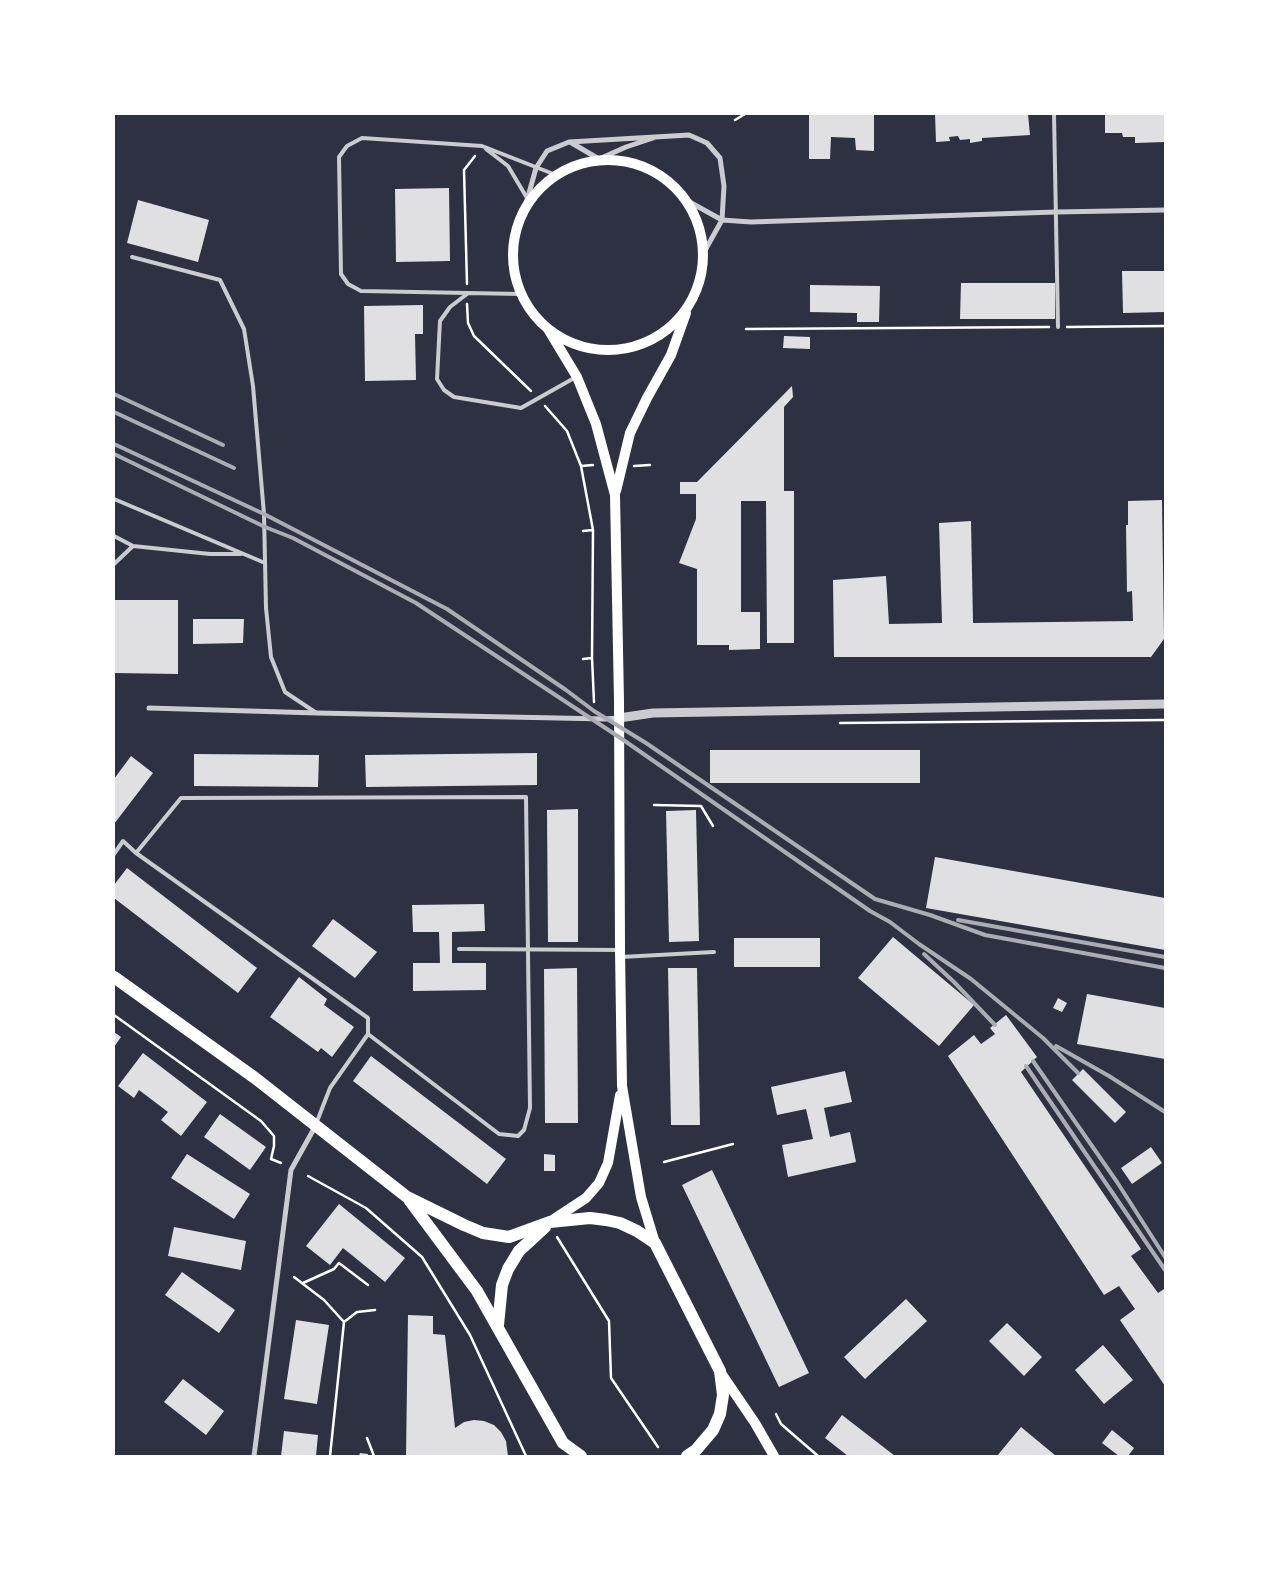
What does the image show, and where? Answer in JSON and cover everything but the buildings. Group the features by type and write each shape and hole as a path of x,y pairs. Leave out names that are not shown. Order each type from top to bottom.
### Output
{"main road":[{"path":"615,495 630,433 671,355 700,280 703,254 699,225 686,200 669,181 648,168 624,160 600,159 577,164 556,175 536,192 524,211 514,240 514,267 521,294 534,314 548,329 577,377 596,424 615,495 622,1086 641,1197 655,1243 720,1371 755,1423 774,1456"},
{"path":"548,329 571,343 596,349 623,349 648,341 670,327 688,307"},
{"path":"114,977 255,1078 407,1197 464,1226 483,1233 509,1237 550,1222 590,1218 620,1223 655,1243"},
{"path":"498,1325 502,1285 518,1251 550,1222 586,1198 599,1183 608,1164 622,1086"},
{"path":"407,1197 477,1291 498,1325 569,1456"},
{"path":"687,1456 696,1450 713,1430 720,1414 723,1394 720,1371"},
{"path":"563,1442 580,1456"}],"street":[{"path":"569,142 600,159 650,139 673,135"},
{"path":"524,211 536,168 547,151 569,142 689,135 707,143 720,158 724,186 722,220 703,254"},
{"path":"686,200 722,220 760,222 1165,210"},
{"path":"150,708 605,719 653,713 1165,704"},
{"path":"254,1456 292,1170 316,1124"}],"lane":[{"path":"1054,114 1058,327"},
{"path":"521,294 361,291 348,284 341,274 339,158 347,146 362,138 482,146 556,175"},
{"path":"482,146 508,166 527,198"},
{"path":"132,257 220,280 244,329 253,386 264,514 266,608 271,657 285,692 317,713"},
{"path":"467,294 450,307 440,321 437,379 444,390 454,396 521,408 577,377"},
{"path":"114,499 265,563"},
{"path":"114,536 133,546 210,554 243,554"},
{"path":"114,564 133,546"},
{"path":"136,853 181,798 526,796 530,1108 524,1130 518,1136 500,1134 368,1034"},
{"path":"114,854 123,842 368,1018 368,1034 330,1088 316,1124"},
{"path":"459,949 528,949 620,953 714,952"}],"path":[{"path":"735,120 745,114"},
{"path":"482,146 464,170 468,323 474,336 538,398 567,431 581,466 593,530 592,658 594,702"},
{"path":"746,329 1165,326"},
{"path":"583,531 593,530"},
{"path":"583,658 592,658"},
{"path":"838,723 1165,720"},
{"path":"654,805 701,806 712,826"},
{"path":"114,1015 260,1121 274,1136 271,1159 281,1164"},
{"path":"664,1162 733,1144"},
{"path":"308,1176 366,1208 422,1257 470,1335 526,1456"},
{"path":"557,1237 609,1321 611,1378 658,1447"},
{"path":"303,1283 330,1271 339,1263 368,1285"},
{"path":"294,1277 324,1300 344,1322"},
{"path":"330,1456 344,1322 357,1312 374,1310"},
{"path":"776,1414 782,1424 818,1456"},
{"path":"367,1438 374,1456"}],"railway":[{"path":"114,394 223,445"},
{"path":"114,412 234,468"},
{"path":"114,444 264,514 447,609 594,711 646,743 875,899 930,915 985,935 1165,968"},
{"path":"114,454 265,527 293,538 416,603 619,737 971,979 1043,1038 1078,1073"},
{"path":"958,920 1165,957"},
{"path":"924,954 995,1025"},
{"path":"1056,1046 1109,1076 1165,1112"},
{"path":"1033,1061 1117,1182 1165,1257"},
{"path":"1026,1066 1165,1270"}]}
